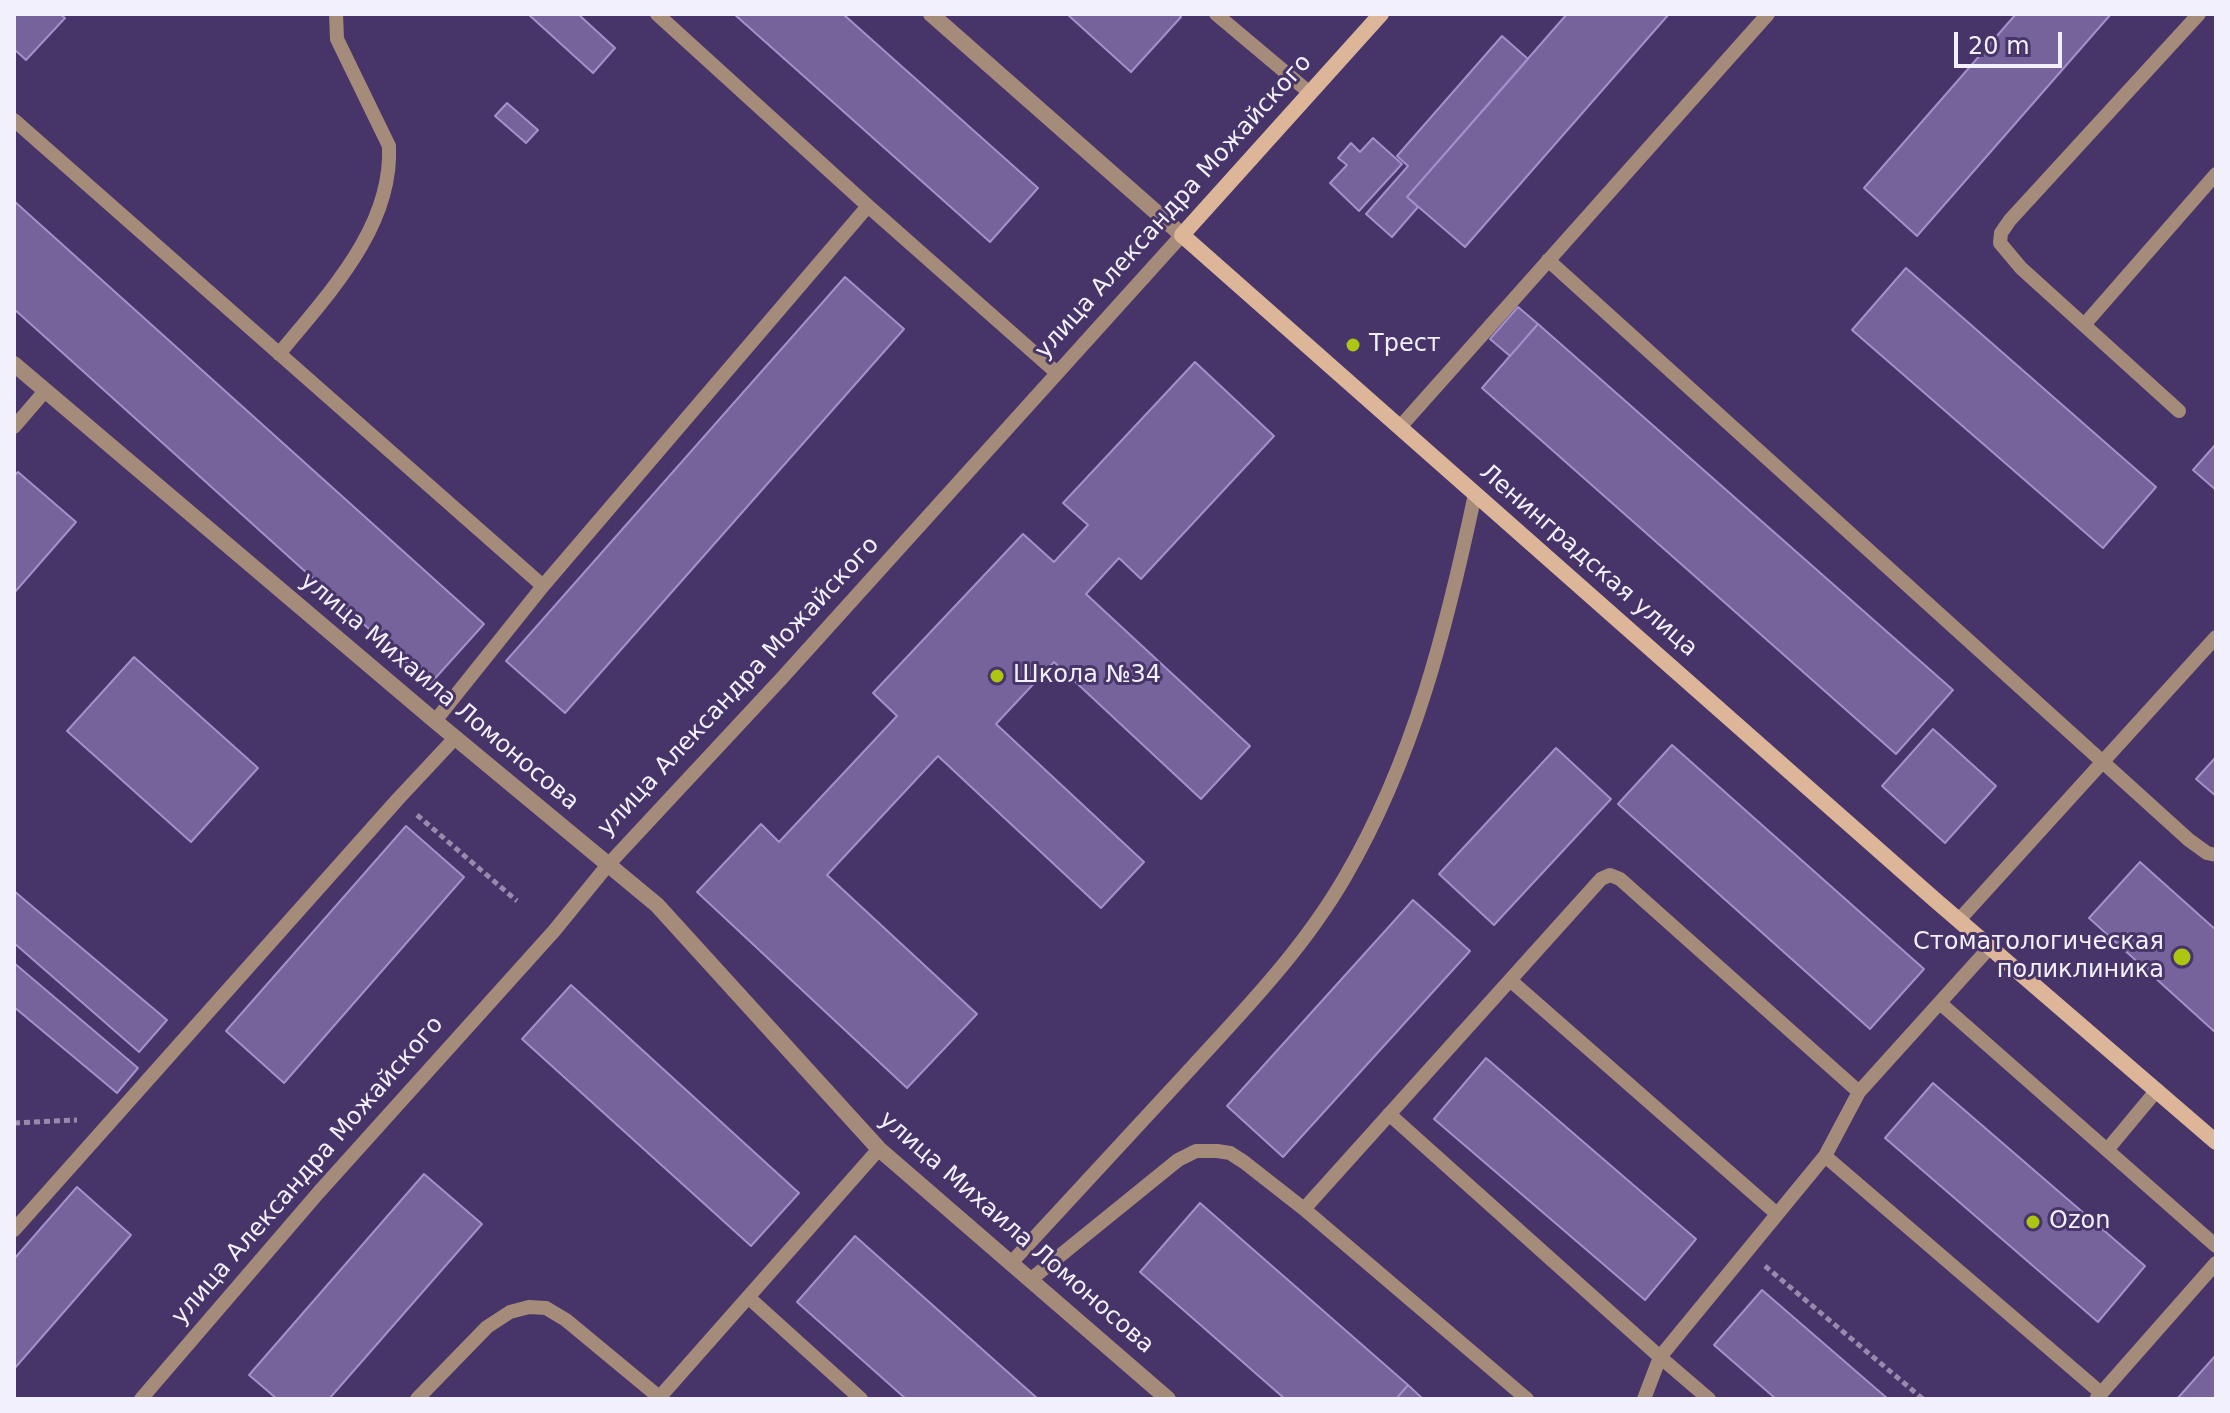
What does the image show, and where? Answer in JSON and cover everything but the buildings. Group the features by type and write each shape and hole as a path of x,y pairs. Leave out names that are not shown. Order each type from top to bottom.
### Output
{"street":[{"name":"Ленинградская улица","path":"931,14 1959,920 2216,1142"},
{"name":"улица Александра Можайского","path":"1182,235 1381,14"},
{"name":"улица Михаила Ломоносова","path":"14,364 657,905 879,1149 1168,1399"}],"lane":[{"path":"279,354 336,284 372,226 387,190 389,146 337,39 336,14"},
{"path":"657,14 1057,373"},
{"path":"1216,14 1310,93"},
{"path":"1400,427 1768,14"},
{"path":"2179,411 2006,252 2000,243 2001,233 2010,220 2199,14"},
{"path":"14,120 543,586"},
{"path":"2084,325 2216,174"},
{"path":"435,721 543,586 868,206"},
{"name":"улица Александра Можайского","path":"141,1399 319,1192 554,931 607,866 772,689 1182,235"},
{"path":"1548,260 2189,840 2207,853 2216,855"},
{"path":"14,427 45,391"},
{"path":"1011,1263 1258,995 1312,927 1345,877 1385,798 1427,688 1453,599 1475,494"},
{"path":"1959,920 2216,637"},
{"path":"14,1230 455,738"},
{"path":"1304,1209 1601,879 1610,875 1620,879 1859,1092"},
{"path":"1644,1399 1660,1357 1825,1156 1859,1092 1990,947"},
{"path":"1510,980 1777,1214"},
{"path":"1940,1003 2216,1246"},
{"path":"2107,1150 2157,1090"},
{"path":"1389,1114 1709,1399"},
{"path":"417,1399 487,1327 510,1312 529,1307 546,1308 566,1320 658,1398 879,1149"},
{"path":"1030,1280 1178,1160 1196,1151 1230,1153 1304,1209 1527,1399"},
{"path":"1825,1156 2099,1396 2216,1263"},
{"path":"748,1297 861,1399"}],"path":[{"path":"398,799 517,901"},
{"path":"14,1123 114,1118"},
{"path":"1747,1251 1923,1399"}],"place":[{"name":"Трест","path":"1353,345"},
{"name":"Школа №34","path":"997,676"},
{"name":"Стоматологическая поликлиника","path":"2182,957"},
{"name":"Ozon","path":"2033,1222"}]}
